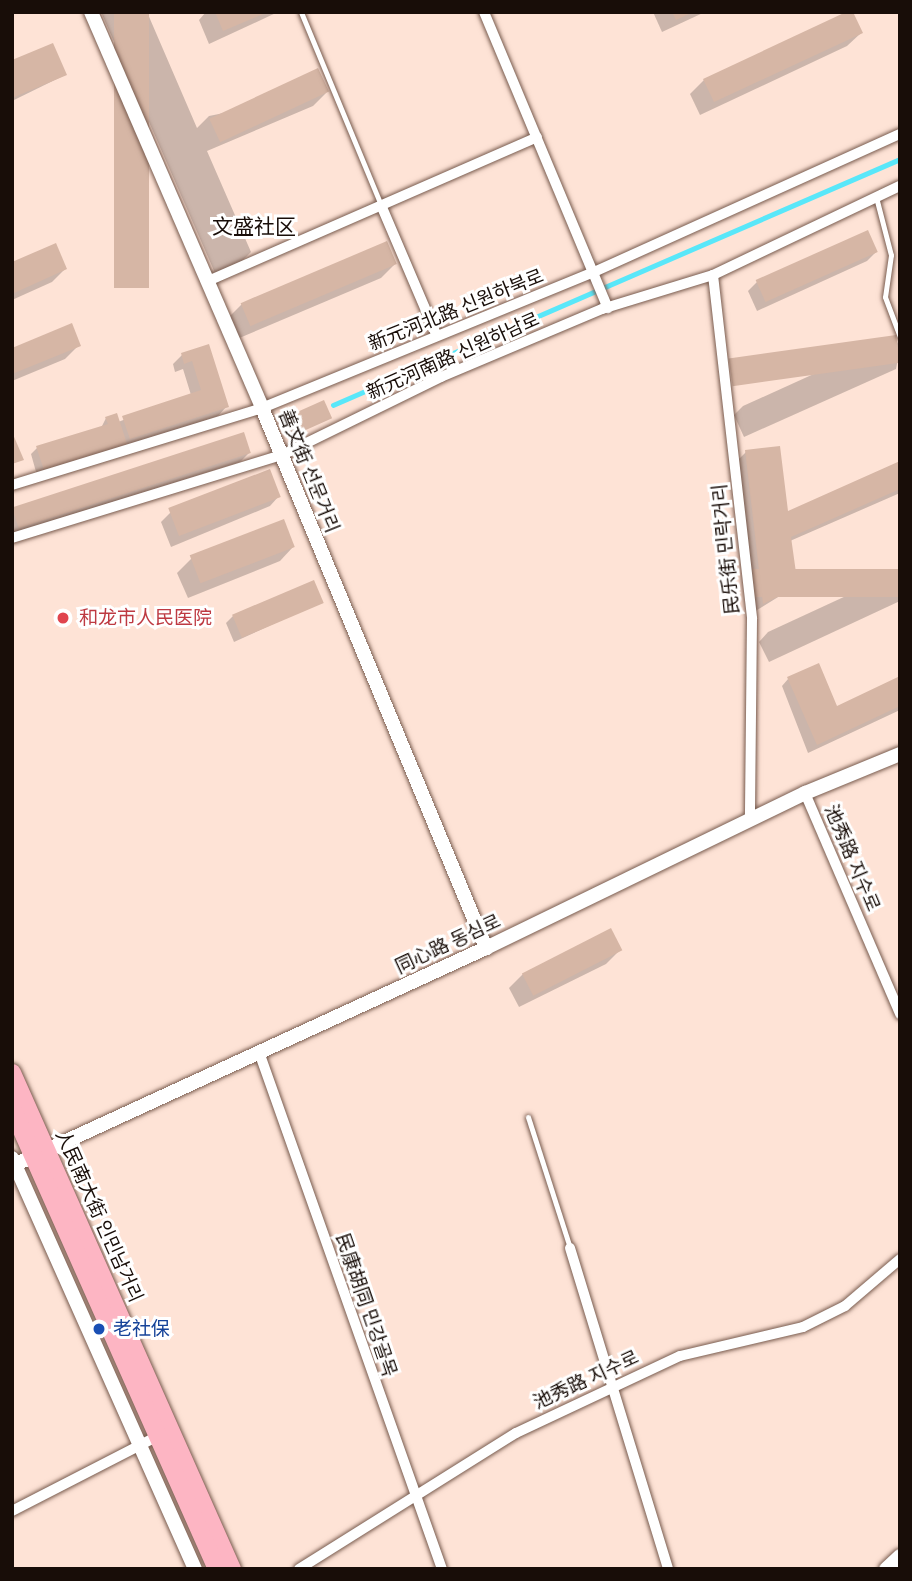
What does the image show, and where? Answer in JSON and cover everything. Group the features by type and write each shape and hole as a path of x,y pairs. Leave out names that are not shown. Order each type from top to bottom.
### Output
{"main road":[{"name":"人民南大街 인민남거리","path":"12,1073 40,1153 158,1436 217,1569"},
{"name":"人民南大街 인민남거리","path":"12,1108 40,1153 233,1569"}],"street":[{"name":"善文街 선문거리","path":"91,12 282,455 486,948"},
{"path":"484,12 606,304"},
{"name":"新元河北路 신원하북로","path":"12,485 262,408 437,337 596,277 900,134"},
{"path":"208,281 537,137"},
{"name":"新元河南路 신원하남로","path":"12,538 282,455 441,377 606,304 713,275 900,186"},
{"path":"381,205 437,337"},
{"name":"民乐街 민락거리","path":"713,275 752,619 750,821"},
{"name":"同心路 동심로","path":"13,1163 486,948 805,793 900,754"},
{"name":"池秀路 지수로","path":"805,793 900,1014"},
{"name":"民康胡同 민강골목","path":"259,1052 442,1569"},
{"path":"13,1163 195,1569"},
{"path":"570,1248 609,1386 668,1569"},
{"name":"池秀路 지수로","path":"299,1569 414,1493 516,1433 609,1386 680,1356 803,1327 845,1306 900,1259"},
{"path":"12,1511 158,1436"},
{"path":"886,1569 900,1556"}],"lane":[{"path":"301,12 381,205"},
{"path":"876,197 891,256 885,297 900,337"},
{"path":"528,1117 570,1248"}],"building":[{"path":"114,12 149,12 149,288 114,288"},
{"path":"215,12 268,12 223,31"},
{"path":"672,12 693,12 676,20"},
{"path":"846,12 853,12 863,33 714,102 703,79"},
{"path":"53,43 67,75 12,98 12,60"},
{"path":"318,68 329,92 220,142 209,119"},
{"path":"868,230 878,252 765,302 756,280"},
{"path":"387,241 397,264 250,326 241,303"},
{"path":"56,243 67,269 12,294 12,262"},
{"path":"72,323 81,346 12,374 12,348"},
{"path":"896,335 900,363 733,386 729,359"},
{"path":"209,344 229,407 130,439 122,416 201,390 192,361 184,364 181,353"},
{"path":"324,400 332,418 297,434 289,415"},
{"path":"117,413 128,447 45,473 36,446 108,424 105,417"},
{"path":"12,432 24,460 12,464"},
{"path":"244,432 251,453 19,528 12,507"},
{"path":"780,446 788,511 900,461 900,489 791,537 798,587 763,604 745,450"},
{"path":"270,469 281,497 179,536 168,508"},
{"path":"284,519 295,547 200,583 190,555"},
{"path":"753,569 900,569 900,597 753,597"},
{"path":"314,580 324,603 242,638 232,615"},
{"path":"819,663 837,706 900,676 900,706 817,745 787,677"},
{"path":"611,928 622,950 533,996 522,973"}],"waterway":[{"path":"333,405 900,159"}],"place":[{"name":"和龙市人民医院","path":"63,618"},
{"name":"老社保","path":"99,1329"}],"district":[{"name":"文盛社区","path":"254,226"}]}
